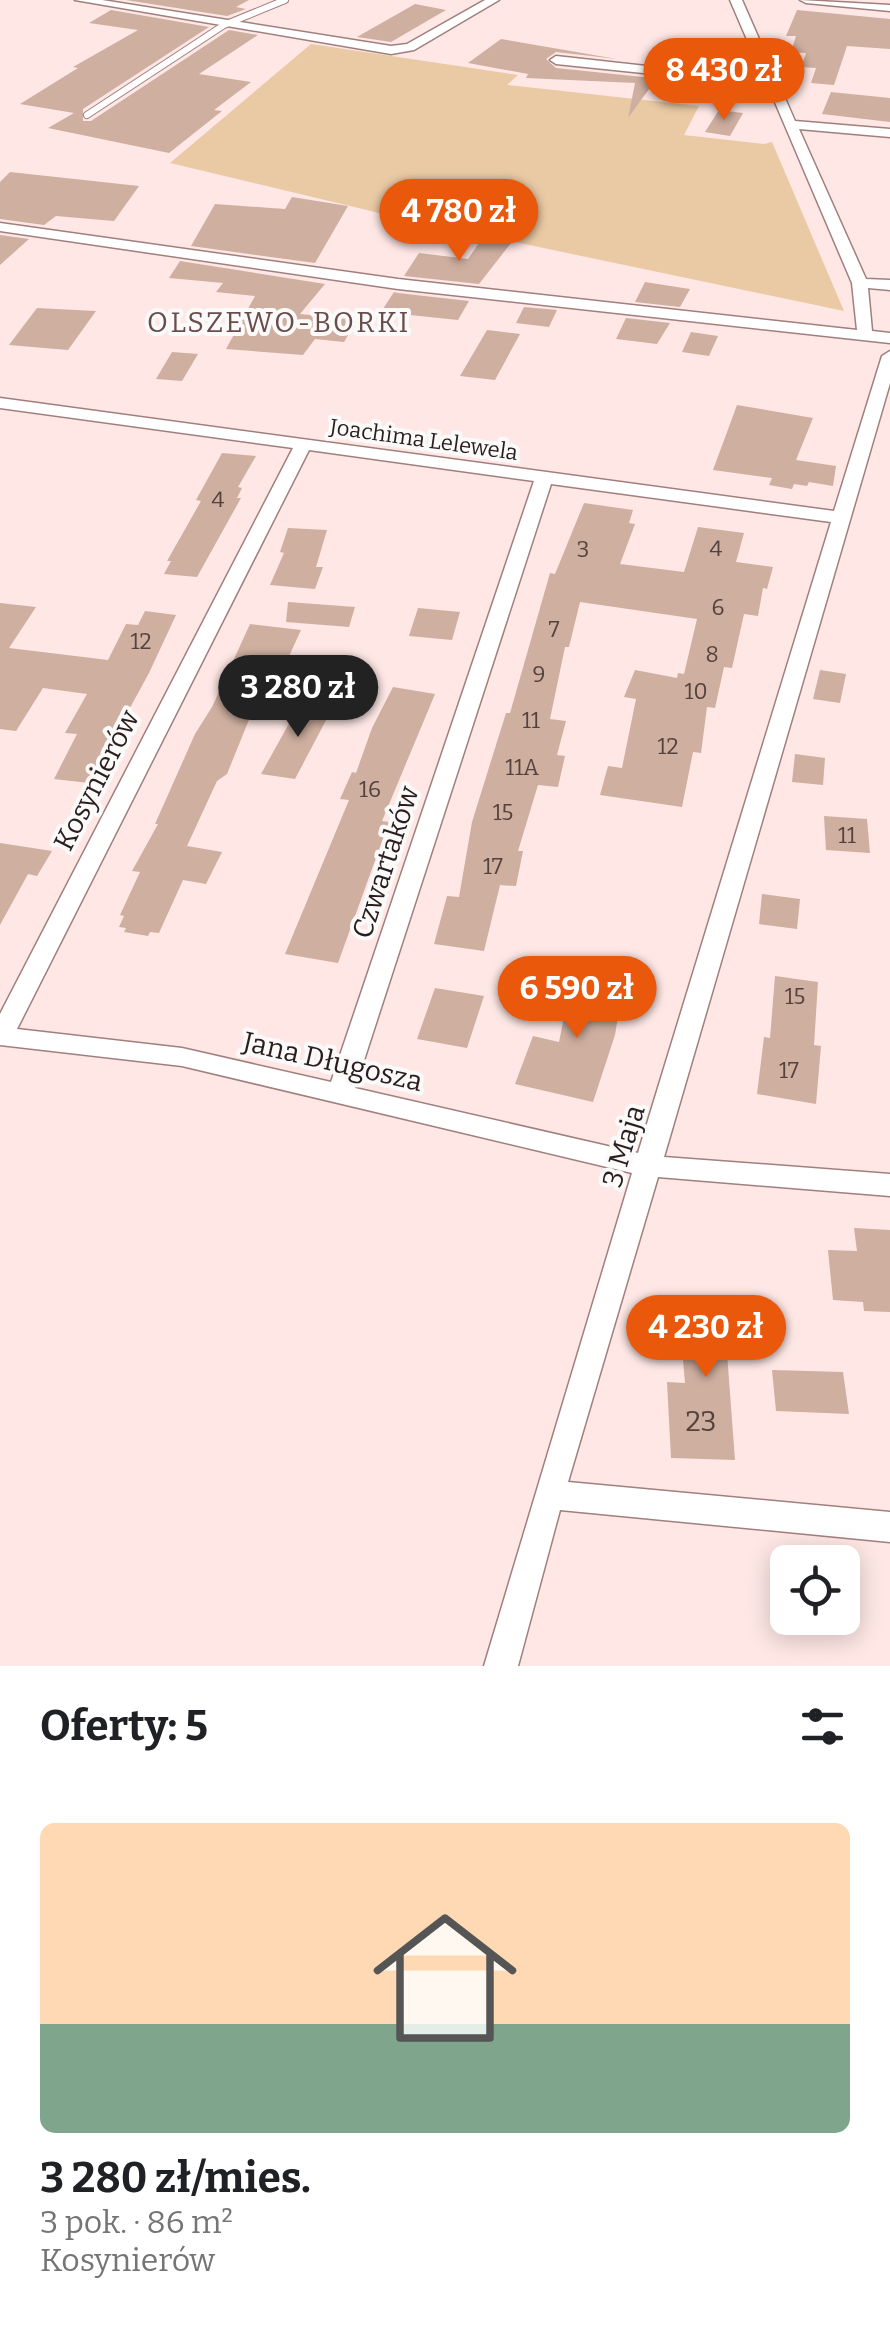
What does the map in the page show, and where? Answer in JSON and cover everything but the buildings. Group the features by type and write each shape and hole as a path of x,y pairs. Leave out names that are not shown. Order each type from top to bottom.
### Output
{"street":[{"path":"81,0 377,50 410,47 493,0"},
{"path":"736,0 860,282 865,336"},
{"path":"806,0 890,8"},
{"path":"556,60 770,83"},
{"path":"791,124 890,132"},
{"path":"0,227 398,284 890,338"},
{"path":"860,282 890,285"},
{"name":"3 Maja","path":"502,1666 549,1496 890,356"},
{"name":"Joachima Lelewela","path":"0,403 842,518"},
{"name":"Kosynierów","path":"0,1036 303,446"},
{"name":"Czwartaków","path":"340,1094 544,478"},
{"name":"Jana Długosza","path":"0,1036 182,1057 648,1166 890,1185"},
{"path":"549,1496 890,1526"}],"lane":[{"path":"88,115 224,25 285,0"}],"shaded area":[{"path":"311,44 518,75 507,85 699,106 684,135 772,142 844,311 400,218 170,163"}],"district":[{"name":"OLSZEWO-BORKI","path":"279,322"}]}
